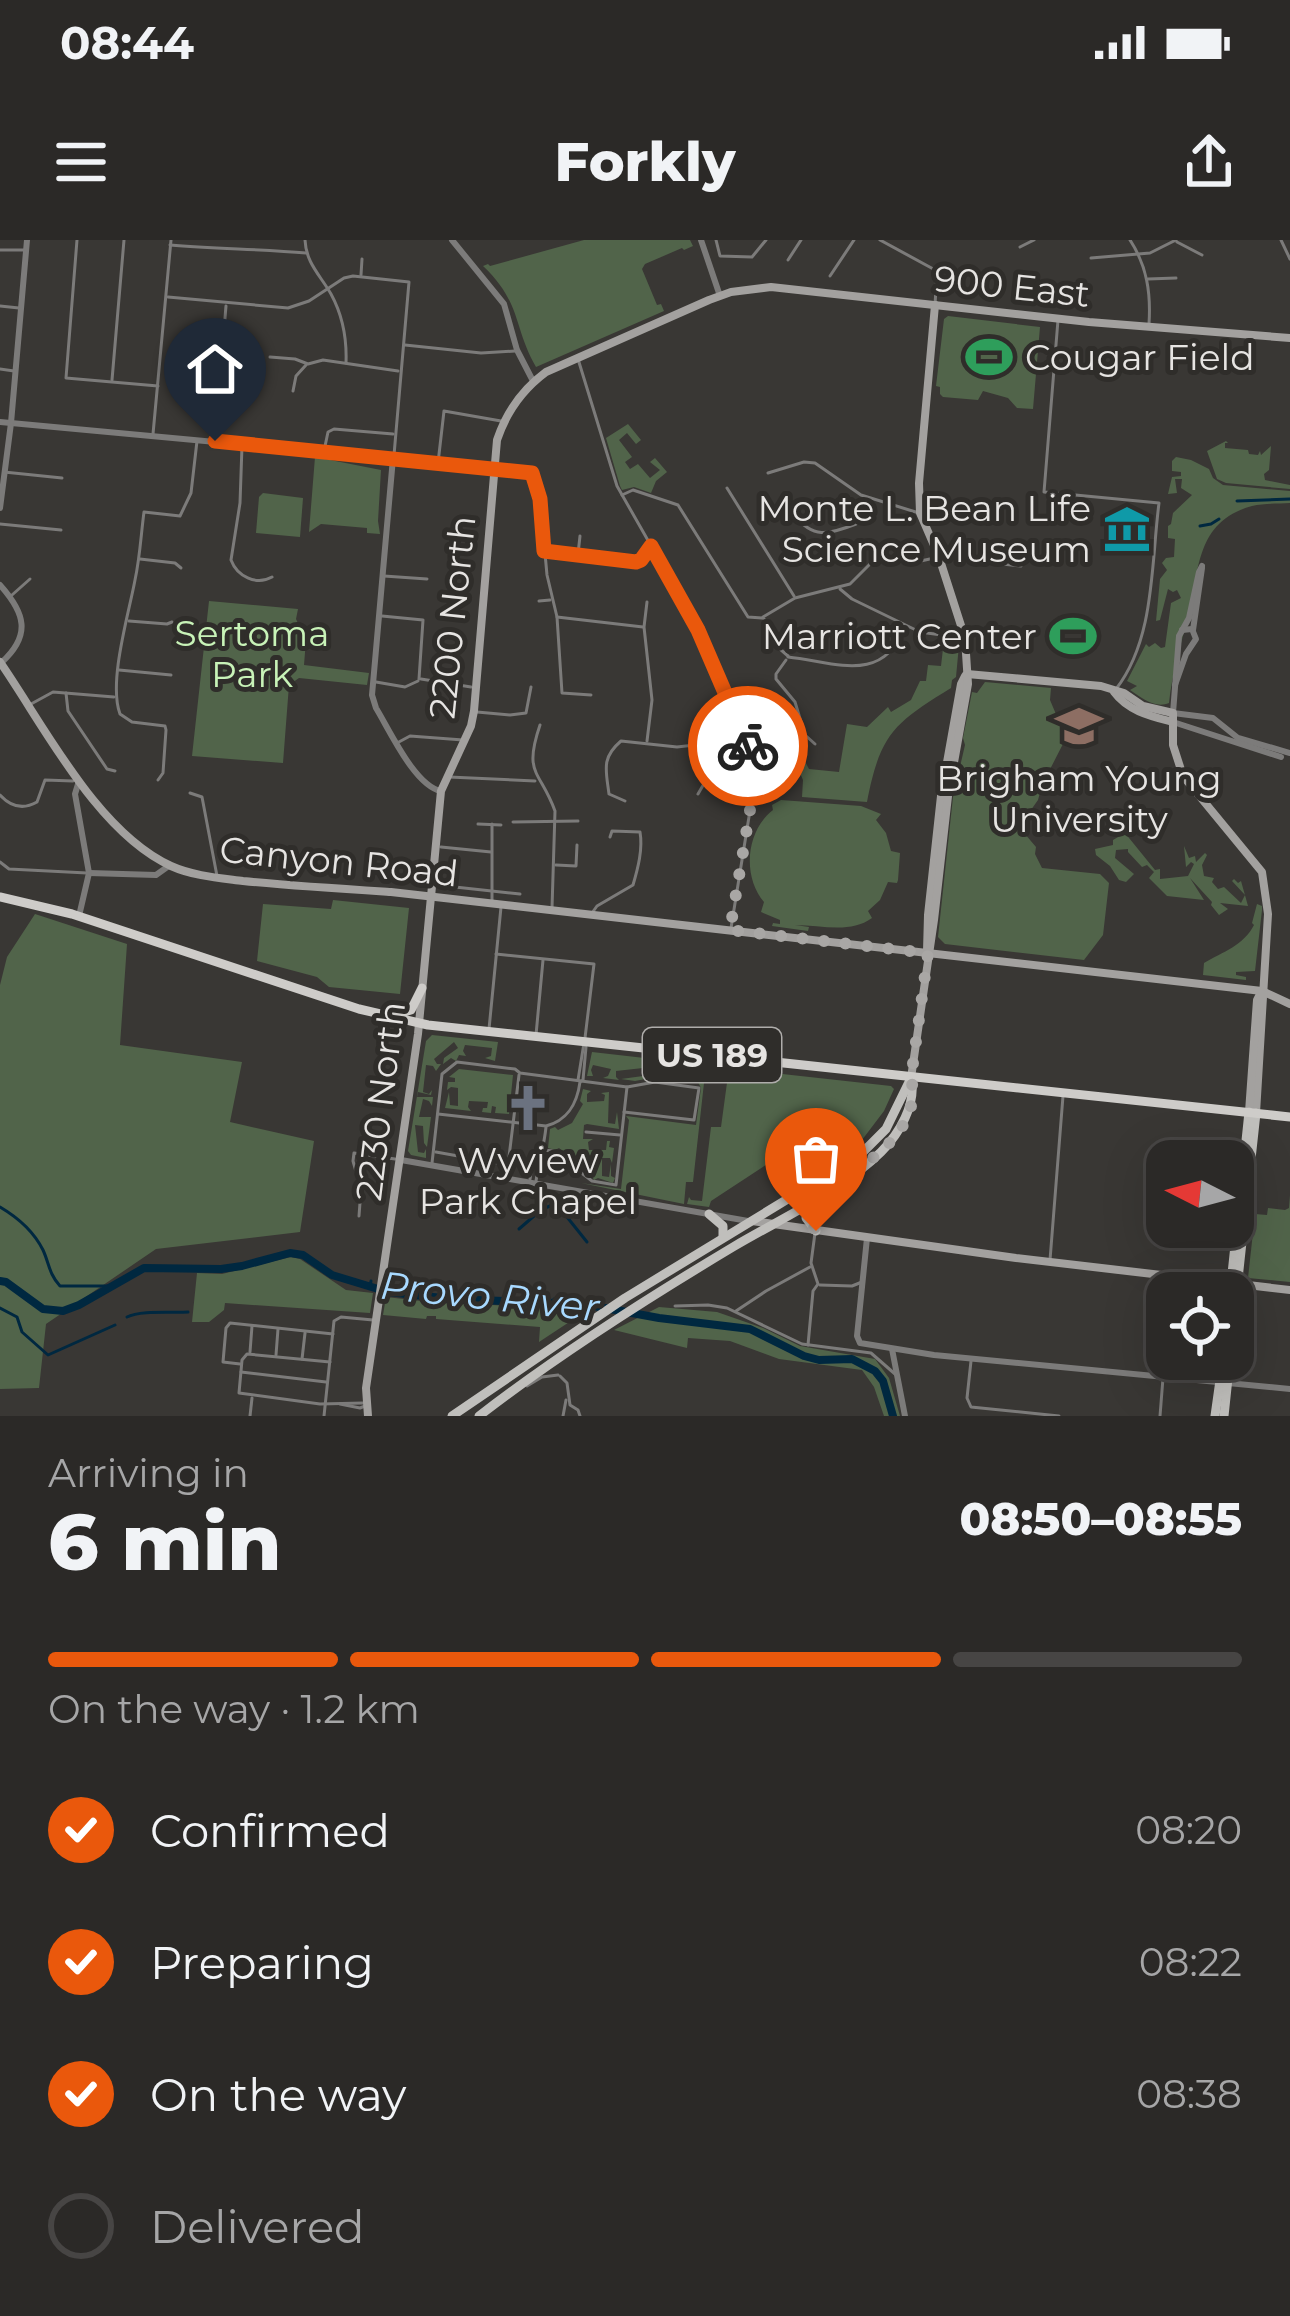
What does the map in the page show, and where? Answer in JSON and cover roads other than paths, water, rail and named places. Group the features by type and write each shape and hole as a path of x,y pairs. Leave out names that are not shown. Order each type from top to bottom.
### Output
{"highway":[{"name":"US 189","path":"0,897 79,916 376,1014 419,1023 1290,1117"},
{"path":"376,1014 408,1012 422,988"}],"main road":[{"name":"900 East","path":"533,381 720,296 782,287 1290,338"},
{"path":"479,1416 611,1324 871,1161 887,1145 909,1108 948,796 968,684 965,638 920,513 935,305"},
{"name":"2200 North","path":"440,791 474,712 497,440 503,422 533,381"},
{"name":"Canyon Road","path":"0,662 79,781 112,821 170,866 217,878 431,896 1262,991 1290,1004"},
{"path":"967,674 1101,686 1137,712 1173,717 1173,745 1180,768 1263,880 1268,914 1261,1042 1236,1272"},
{"path":"928,953 928,915 948,753 961,683 967,674"},
{"name":"2230 North","path":"367,1411 366,1388 419,1023 440,791"},
{"path":"1237,1272 1249,1176 1257,1000 1262,991"},
{"path":"452,1416 625,1298 868,1148 892,1119 911,1078"},
{"path":"811,1201 805,1216 816,1231"},
{"path":"709,1214 724,1228 719,1240"},
{"path":"752,1221 1146,1275"},
{"path":"1254,1288 1290,1291"},
{"path":"1219,1416 1223,1382"}],"street":[{"path":"0,508 27,240"},
{"path":"77,240 66,378 158,386"},
{"path":"112,382 124,240"},
{"path":"305,240 312,267 328,288 343,323 346,363"},
{"path":"452,240 500,298 533,381"},
{"path":"700,240 720,296"},
{"path":"716,240 723,257 752,257 766,240"},
{"path":"788,260 801,240"},
{"path":"830,277 854,240"},
{"path":"880,240 938,271 935,305"},
{"path":"1020,248 1034,240"},
{"path":"1130,240 1146,279 1149,326"},
{"path":"1091,258 1156,252 1175,240 1202,255"},
{"path":"1281,240 1290,259"},
{"path":"153,436 171,243 306,253"},
{"path":"0,250 26,250"},
{"path":"706,255 717,250"},
{"path":"361,277 362,259"},
{"path":"168,297 288,308 344,278 409,282 373,701 426,787 440,791"},
{"path":"1146,279 1176,278"},
{"path":"215,441 226,303"},
{"path":"0,306 21,308"},
{"path":"1058,318 1044,492 1159,503 1143,634 1131,667 1114,692"},
{"path":"402,345 517,350"},
{"path":"270,357 308,364"},
{"path":"578,358 622,495 698,630 745,736 753,792 730,930"},
{"path":"292,391 296,376 308,364 323,360 400,371"},
{"path":"0,369 16,371"},
{"path":"438,463 444,411 503,422"},
{"path":"0,422 532,473 557,617 562,693 591,695"},
{"path":"323,452 325,438 334,428 395,434"},
{"path":"158,780 163,773 165,725 128,720 118,710 119,670 144,512 180,516 191,494 197,440"},
{"path":"242,444 232,566 254,580 272,578"},
{"path":"768,473 815,463 867,498 920,513"},
{"path":"4,472 62,478"},
{"path":"727,488 795,598"},
{"path":"622,495 632,490 678,505 748,617 757,620 795,598 850,584 873,561 939,557 1021,566"},
{"path":"793,514 809,530 832,532 856,524 867,498"},
{"path":"0,524 61,530"},
{"path":"578,556 580,536"},
{"path":"544,551 639,562 651,546"},
{"path":"138,558 181,568"},
{"path":"1173,717 1181,631 1189,618 1202,566 1193,630"},
{"path":"382,576 427,579"},
{"path":"10,596 31,579"},
{"path":"0,584 21,614 16,648 0,662"},
{"path":"838,587 852,599 926,634 965,638"},
{"path":"539,601 552,600"},
{"path":"647,602 644,628 652,700 647,742"},
{"path":"373,682 405,687 419,679 423,620 378,615"},
{"path":"557,617 644,628"},
{"path":"763,617 788,657 860,668 894,648 907,626"},
{"path":"127,621 172,622"},
{"path":"1175,685 1197,636 1187,628 1181,631"},
{"path":"1180,641 1185,646 1193,644"},
{"path":"1179,656 1181,673"},
{"path":"788,657 776,679 795,701 805,735 815,743"},
{"path":"119,670 171,675"},
{"path":"419,679 476,688"},
{"path":"474,712 526,713 530,687"},
{"path":"66,693 68,711 107,769 115,771"},
{"path":"29,705 48,694 117,697"},
{"path":"1173,717 1213,718 1230,736"},
{"path":"1173,717 1287,757"},
{"path":"741,728 763,718"},
{"path":"1194,728 1213,718"},
{"path":"540,725 532,754 537,781 554,805 552,910"},
{"path":"398,743 410,736 465,740"},
{"path":"625,801 609,794 606,759 621,741 677,748 745,736"},
{"path":"698,794 720,755 721,742"},
{"path":"447,777 537,781"},
{"path":"0,795 18,807 31,806 45,780 79,781 75,794 89,873 79,916"},
{"path":"190,793 202,797 217,878"},
{"path":"513,822 578,821"},
{"path":"478,824 501,825"},
{"path":"488,1031 496,954 492,824"},
{"path":"591,914 633,885 636,875 640,832 612,831 610,837"},
{"path":"555,865 576,866 577,845"},
{"path":"436,847 493,852"},
{"path":"0,862 9,869 156,875 170,866"},
{"path":"455,887 520,894"},
{"path":"438,1114 546,1126 568,1114 583,1080 594,964 496,954"},
{"path":"536,1036 544,960"},
{"path":"431,1165 442,1074 457,1062 580,1082 627,1087 655,1082 699,1088 694,1120 624,1112"},
{"path":"433,1152 508,1165 520,1073"},
{"path":"532,1183 534,1157 543,1150 553,1151 592,1181 616,1185 627,1087"},
{"path":"1050,1262 1063,1094"},
{"path":"543,1150 546,1126"},
{"path":"586,1132 622,1136"},
{"path":"358,1216 362,1189 354,1153 752,1221"},
{"path":"816,1231 811,1266 818,1284"},
{"path":"867,1238 860,1343 1146,1375"},
{"path":"736,1311 811,1266"},
{"path":"818,1284 862,1282"},
{"path":"808,1345 813,1292 818,1284"},
{"path":"675,1306 708,1305 736,1311 808,1345 871,1353 896,1378"},
{"path":"324,1416 334,1321 339,1317 376,1320"},
{"path":"242,1364 223,1362 230,1323 333,1334"},
{"path":"249,1354 253,1326"},
{"path":"275,1357 278,1329"},
{"path":"302,1359 305,1331"},
{"path":"892,1349 905,1416"},
{"path":"329,1362 249,1354 244,1356 239,1394 361,1402 367,1411"},
{"path":"971,1359 968,1403 976,1408 1059,1416"},
{"path":"558,1360 567,1411 578,1411 580,1416"},
{"path":"241,1372 327,1384"},
{"path":"500,1400 542,1377 559,1375"},
{"path":"1160,1416 1163,1380"},
{"path":"1199,1380 1290,1389"},
{"path":"250,1416 252,1396"}],"waterway":[{"path":"1237,501 1290,499"},
{"path":"1200,526 1219,519"},
{"path":"545,1208 555,1204"},
{"path":"0,1207 35,1237 60,1286 110,1286"},
{"path":"519,1229 534,1216"},
{"path":"567,1217 587,1242"},
{"name":"Provo River","path":"0,1281 43,1309 63,1311 144,1268 221,1269 290,1253 303,1255 332,1275 388,1292 583,1304 750,1329 804,1356 852,1359 875,1371 883,1381 893,1416"},
{"name":"Provo River","path":"370,1287 371,1281"},
{"name":"Provo River","path":"554,1299 554,1308"},
{"path":"0,1308 17,1317 22,1332 48,1355 115,1325"},
{"path":"127,1317 188,1312"}],"place":[{"name":"Cougar Field","path":"989,357"},
{"name":"Monte L. Bean Life Science Museum","path":"1127,529"},
{"name":"Marriott Center","path":"1073,636"},
{"name":"Brigham Young University","path":"1079,726"},
{"name":"Wyview Park Chapel","path":"528,1108"}],"park label":[{"name":"Sertoma Park","path":"252,654"}]}
